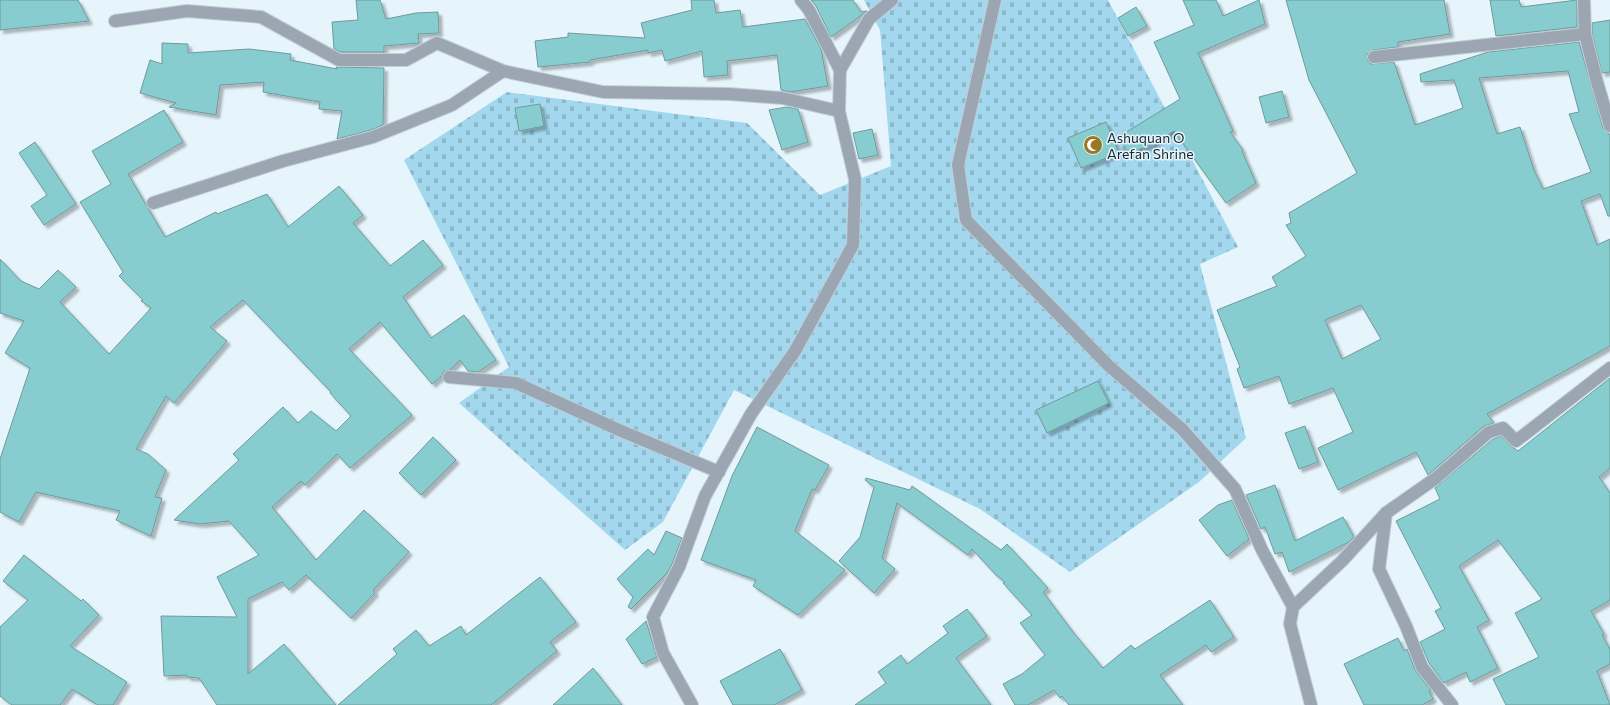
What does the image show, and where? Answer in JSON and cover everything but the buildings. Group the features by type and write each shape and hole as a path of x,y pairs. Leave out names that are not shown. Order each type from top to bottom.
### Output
{"street":[{"path":"802,0 809,10 840,70"},
{"path":"692,705 663,653 653,617 679,567 705,496 752,414 795,351 853,245 855,179 838,111 840,70 869,19 892,0"},
{"path":"995,0 958,165 966,220 1109,366 1182,429 1235,489 1262,550 1293,607"},
{"path":"1584,0 1585,34 1610,126"},
{"path":"115,21 188,11 261,17 339,60 406,60 437,43 503,71 603,92 729,94 782,98 838,111"},
{"path":"1374,58 1585,34"},
{"path":"153,203 283,162 373,137 452,105 503,71"},
{"path":"1311,705 1290,624 1293,607 1342,561 1386,513 1436,478 1489,432 1503,428 1516,441 1610,368"},
{"path":"449,377 516,383 619,430 719,472"},
{"path":"1386,513 1379,568 1406,626 1422,667 1452,705"}],"green space":[{"path":"864,0 1108,0 1238,247 1200,264 1246,438 1199,482 1070,572 980,509 734,390 663,522 625,550 459,403 509,367 404,160 507,92 747,123 820,195 891,166 880,30"}],"place":[{"name":"Ashuquan O Arefan Shrine","path":"1093,145"}]}
